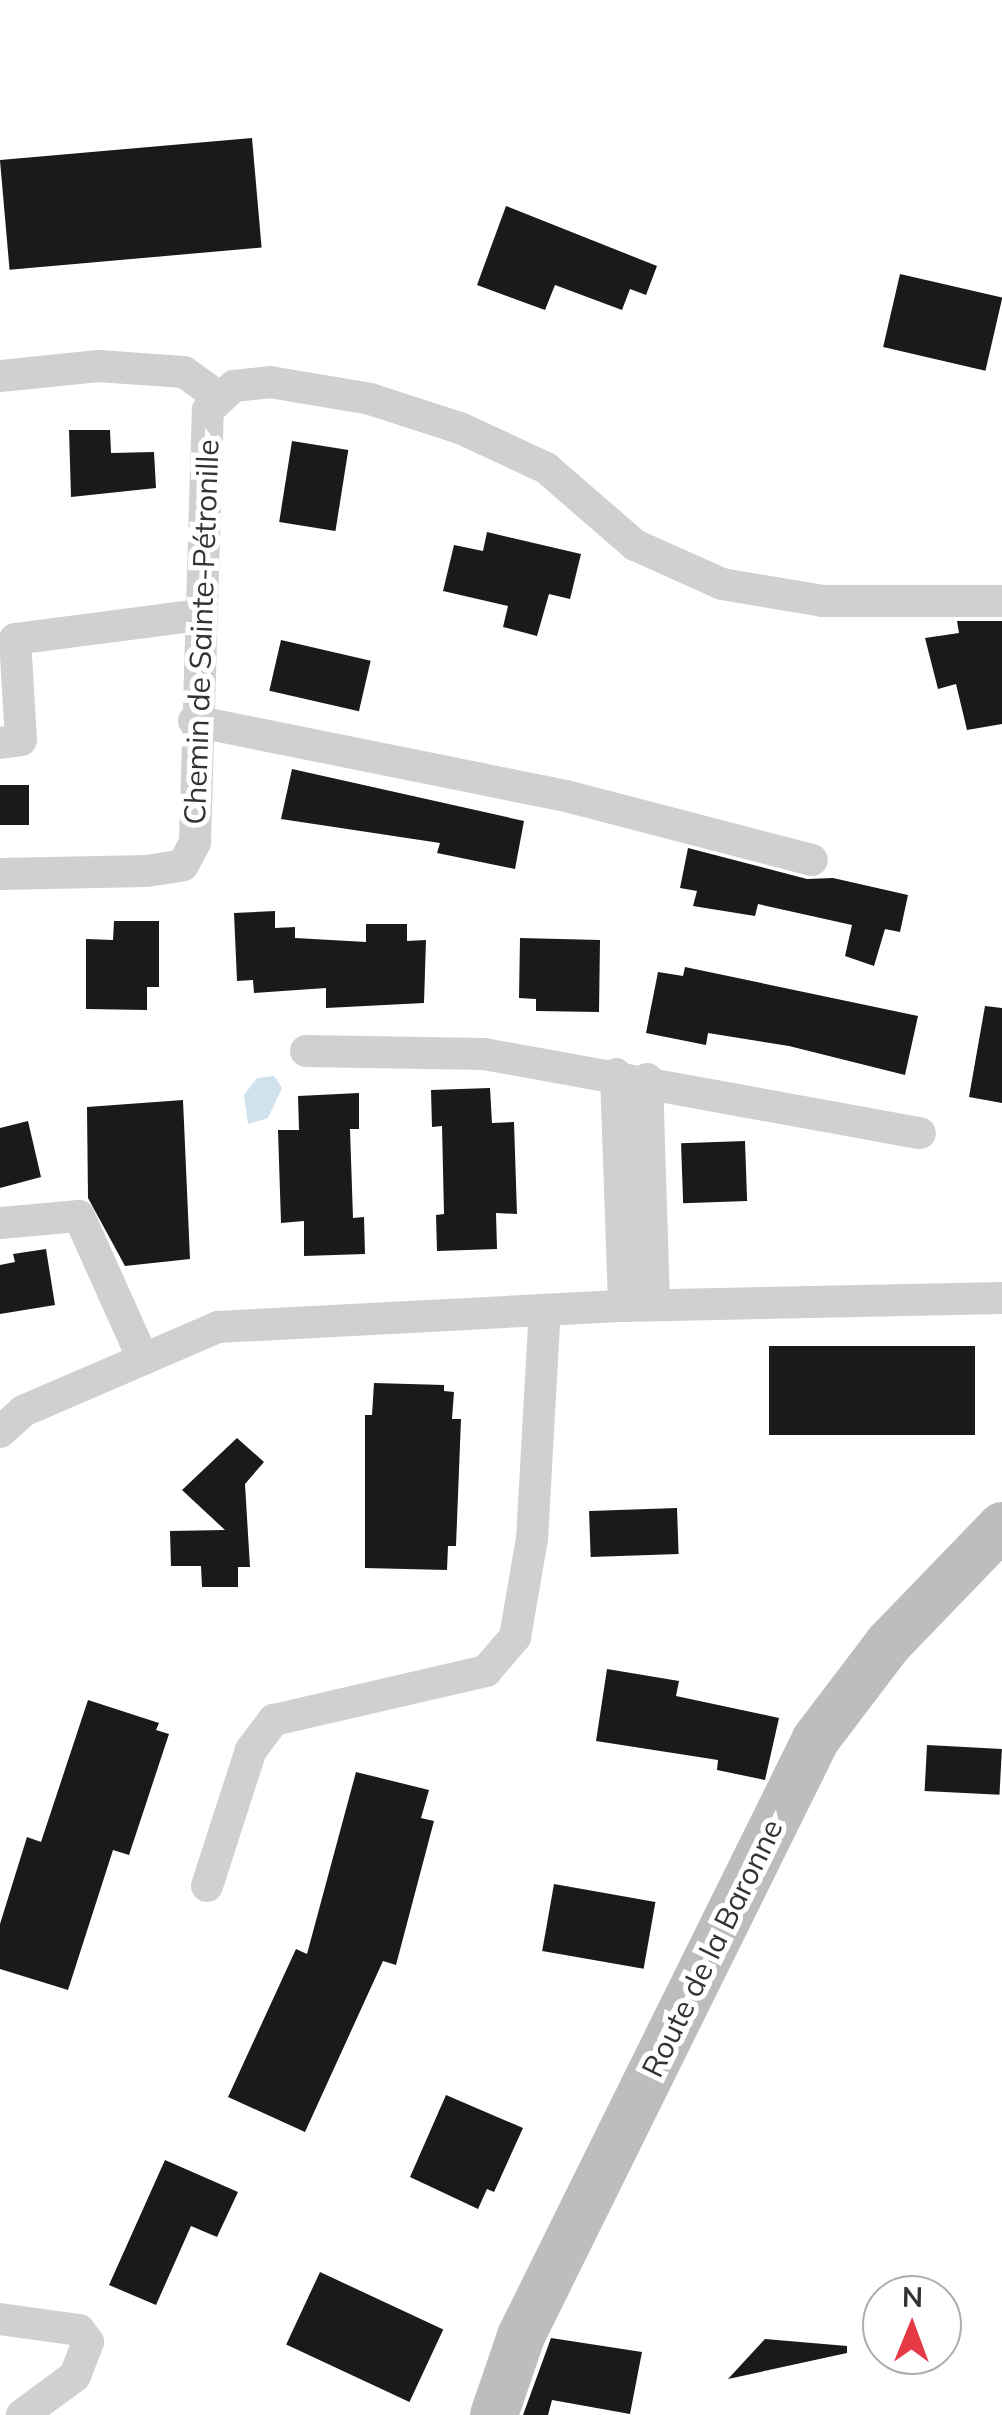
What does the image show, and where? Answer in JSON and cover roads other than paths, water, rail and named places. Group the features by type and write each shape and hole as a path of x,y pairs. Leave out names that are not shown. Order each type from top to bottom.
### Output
{"main road":[{"name":"Route de la Baronne","path":"494,2415 521,2336 816,1739 888,1644 1002,1526"}],"street":[{"path":"0,376 98,366 184,372 218,397"},
{"name":"Chemin de Sainte-Pétronille","path":"0,874 183,865 195,842 194,720 208,410 234,386 270,382 370,399 460,428 546,468 634,545 722,584 822,601 1002,601"},
{"path":"0,743 21,740 15,639 200,615"},
{"path":"194,720 566,796 812,860"},
{"path":"306,1051 484,1054 632,1076 920,1133"},
{"path":"632,1076 639,1306"},
{"path":"0,1223 79,1216 143,1359"},
{"path":"0,1432 24,1411 218,1327 639,1306 1002,1298"},
{"path":"207,1886 251,1750 274,1720 486,1672 515,1636 532,1539 544,1310"},
{"path":"0,2320 79,2330 88,2342 75,2376 22,2415"}],"water":[{"path":"274,1076 282,1088 268,1118 248,1124 244,1095 257,1078"}]}
